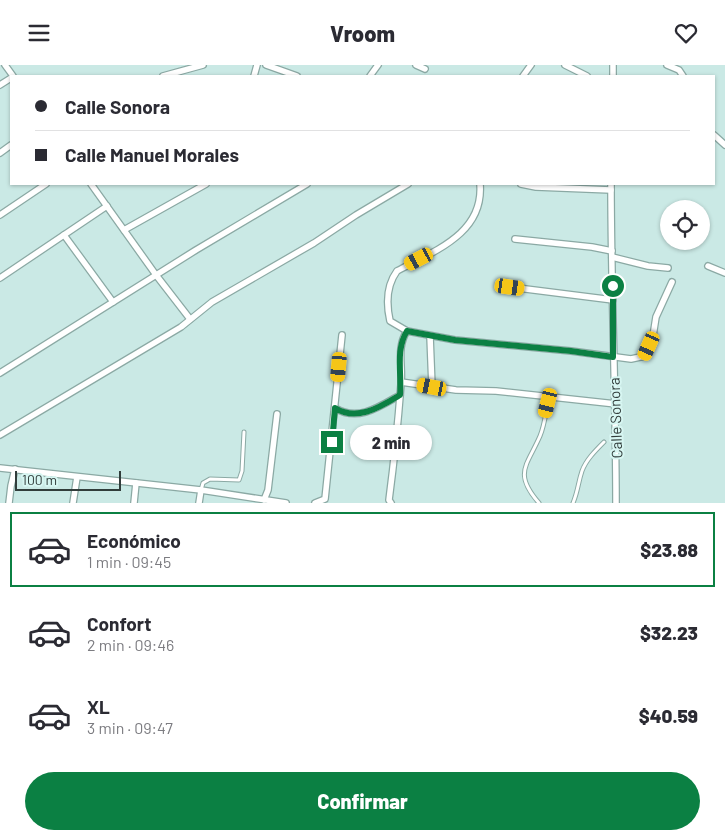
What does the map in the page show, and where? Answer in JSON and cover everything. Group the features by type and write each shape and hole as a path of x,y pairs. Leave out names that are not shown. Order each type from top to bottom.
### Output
{"street":[{"path":"167,75 203,65"},
{"path":"266,65 295,75"},
{"path":"416,65 425,69"},
{"path":"565,65 585,75"},
{"path":"667,65 678,70 682,75"},
{"path":"715,135 725,145"},
{"path":"0,215 45,185"},
{"path":"94,185 156,275 190,319"},
{"path":"124,230 204,185"},
{"path":"0,373 112,302 305,185"},
{"path":"0,435 181,327 212,303 406,185"},
{"path":"480,185 478,207 471,223 461,235 397,271 391,279 387,302 390,321 407,331 430,336 631,359 645,356 653,336 656,317 672,282"},
{"path":"527,185 544,188 611,187"},
{"name":"Calle Sonora","path":"611,187 613,357 616,404 616,503"},
{"path":"0,278 107,206"},
{"path":"64,235 112,302"},
{"path":"515,239 592,247 648,266 668,268"},
{"path":"708,265 725,273"},
{"path":"510,287 613,300"},
{"path":"391,503 388,500 400,395 400,349 407,331"},
{"path":"315,503 325,499 342,335"},
{"path":"430,336 432,387"},
{"path":"401,382 432,387 616,404"},
{"path":"335,408 351,415 373,410 400,395"},
{"path":"264,500 268,490 277,414"},
{"path":"0,467 201,490 286,503"},
{"path":"9,503 16,469"},
{"path":"73,503 77,477"},
{"path":"134,503 136,483"},
{"path":"199,503 201,490"}],"lane":[{"path":"539,503 528,489 524,470 540,435 549,397"},
{"path":"201,490 203,483 210,479 239,480 242,471 244,432"},
{"path":"573,503 579,490 582,470 592,453 604,442"}],"route":[{"path":"332,442 335,408 351,415 373,410 400,395 400,349 407,331 455,340 613,357 613,286"}]}
